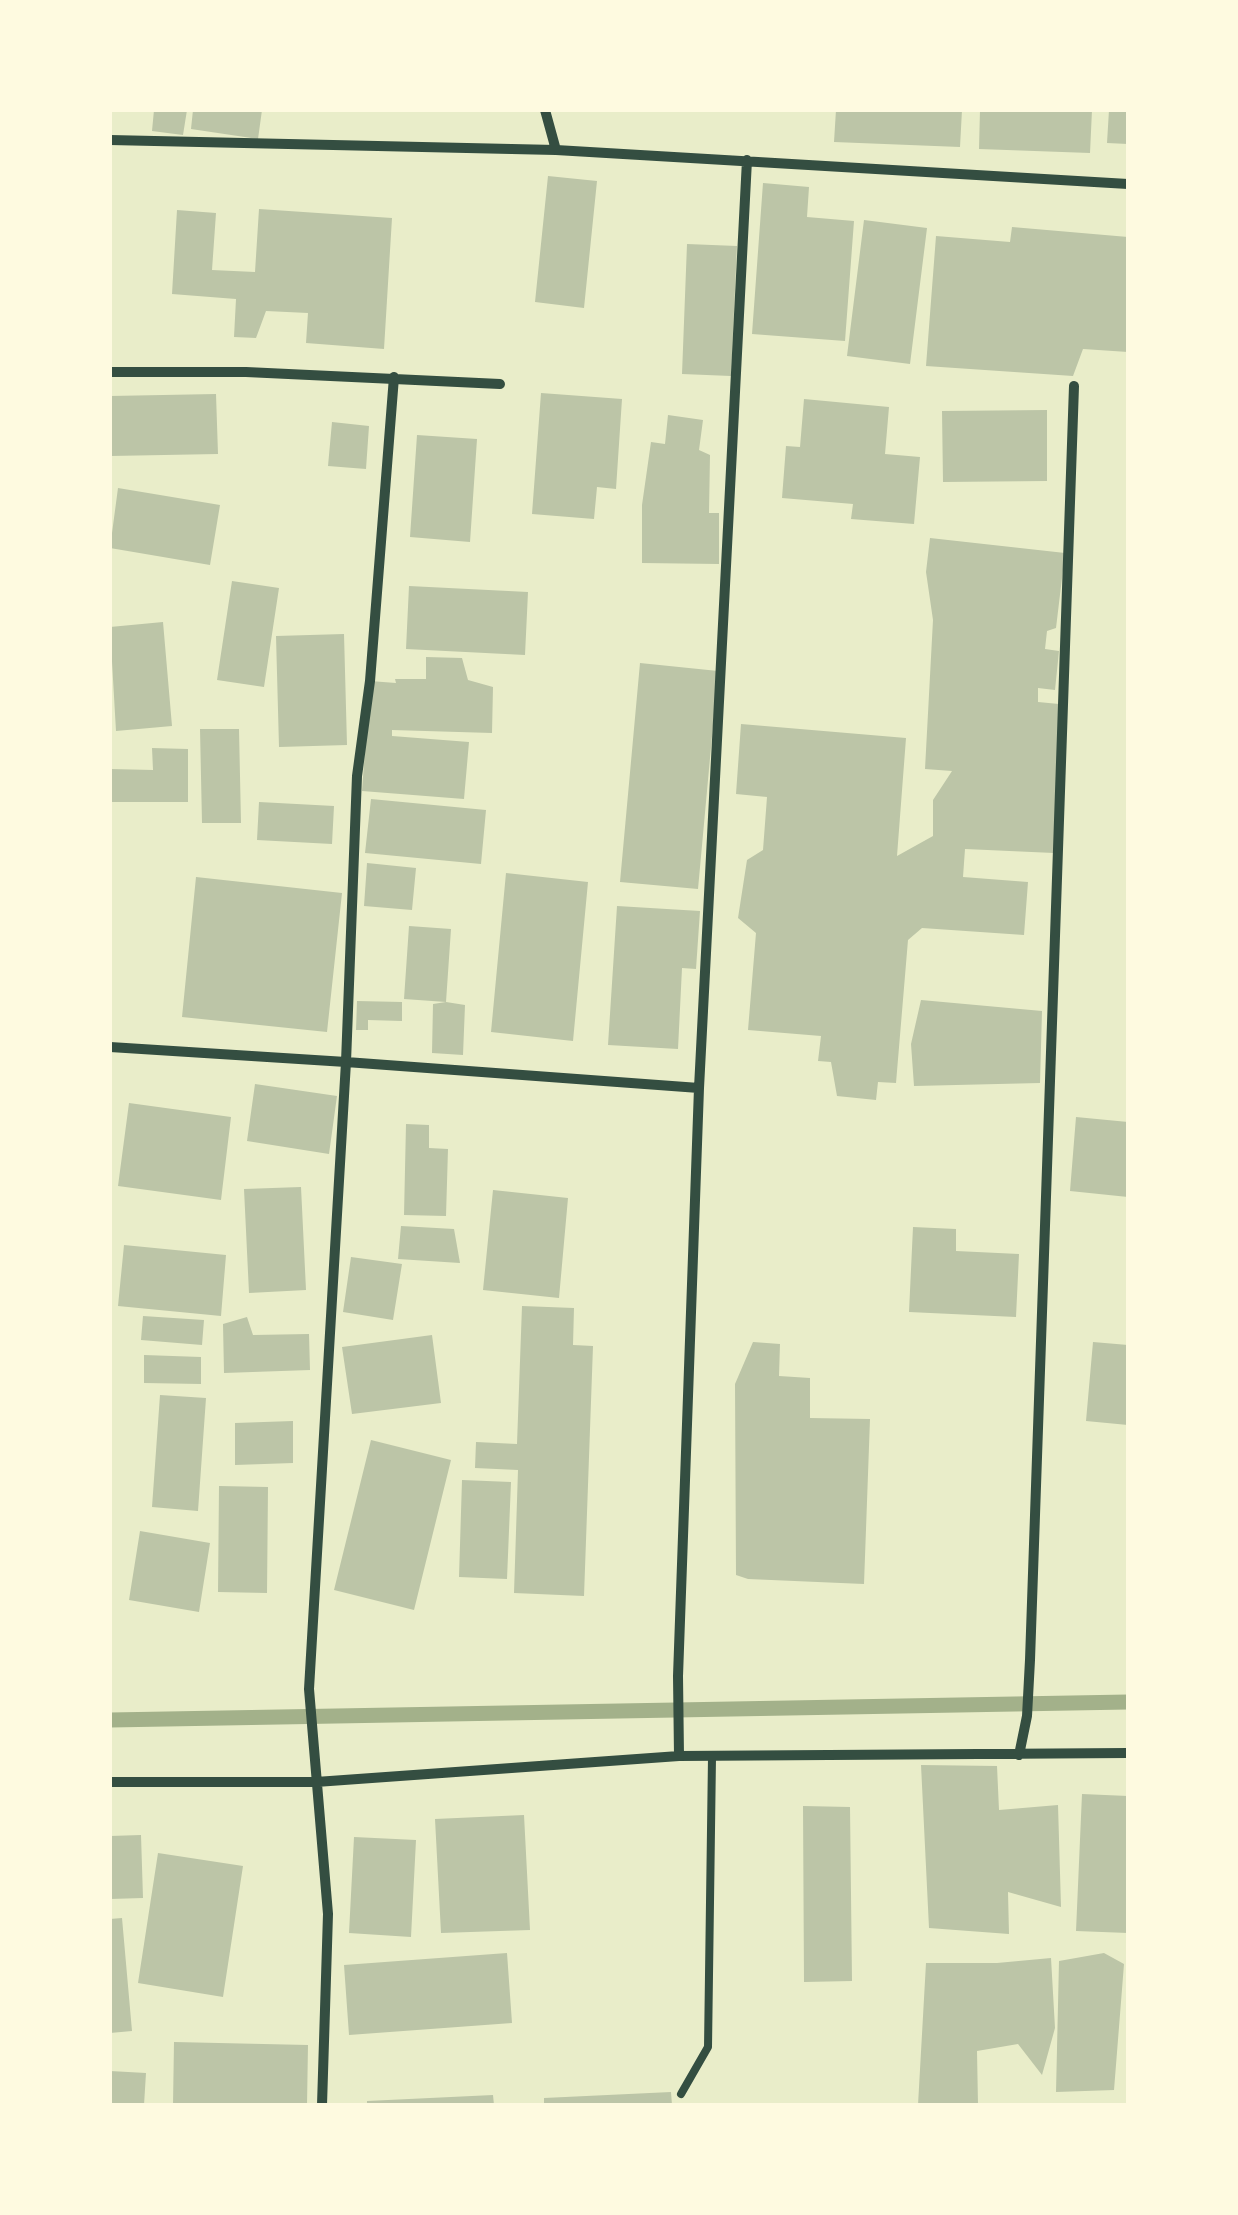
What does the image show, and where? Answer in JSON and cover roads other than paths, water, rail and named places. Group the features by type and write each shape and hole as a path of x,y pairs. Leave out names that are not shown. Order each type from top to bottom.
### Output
{"street":[{"path":"545,110 556,150"},
{"path":"110,140 556,150 1128,184"},
{"path":"680,1756 678,1676 699,1088 747,160"},
{"path":"110,372 394,376 500,384"},
{"path":"322,2105 328,1914 309,1690 346,1062 348,941 358,776 370,681 394,376"},
{"path":"1019,1755 1027,1716 1030,1660 1074,386"},
{"path":"110,1046 699,1088"},
{"path":"110,1782 316,1782 680,1756 1128,1752"}],"lane":[{"path":"681,2094 708,2047 712,1757"}],"waterway":[{"path":"110,1720 1128,1702"}]}
